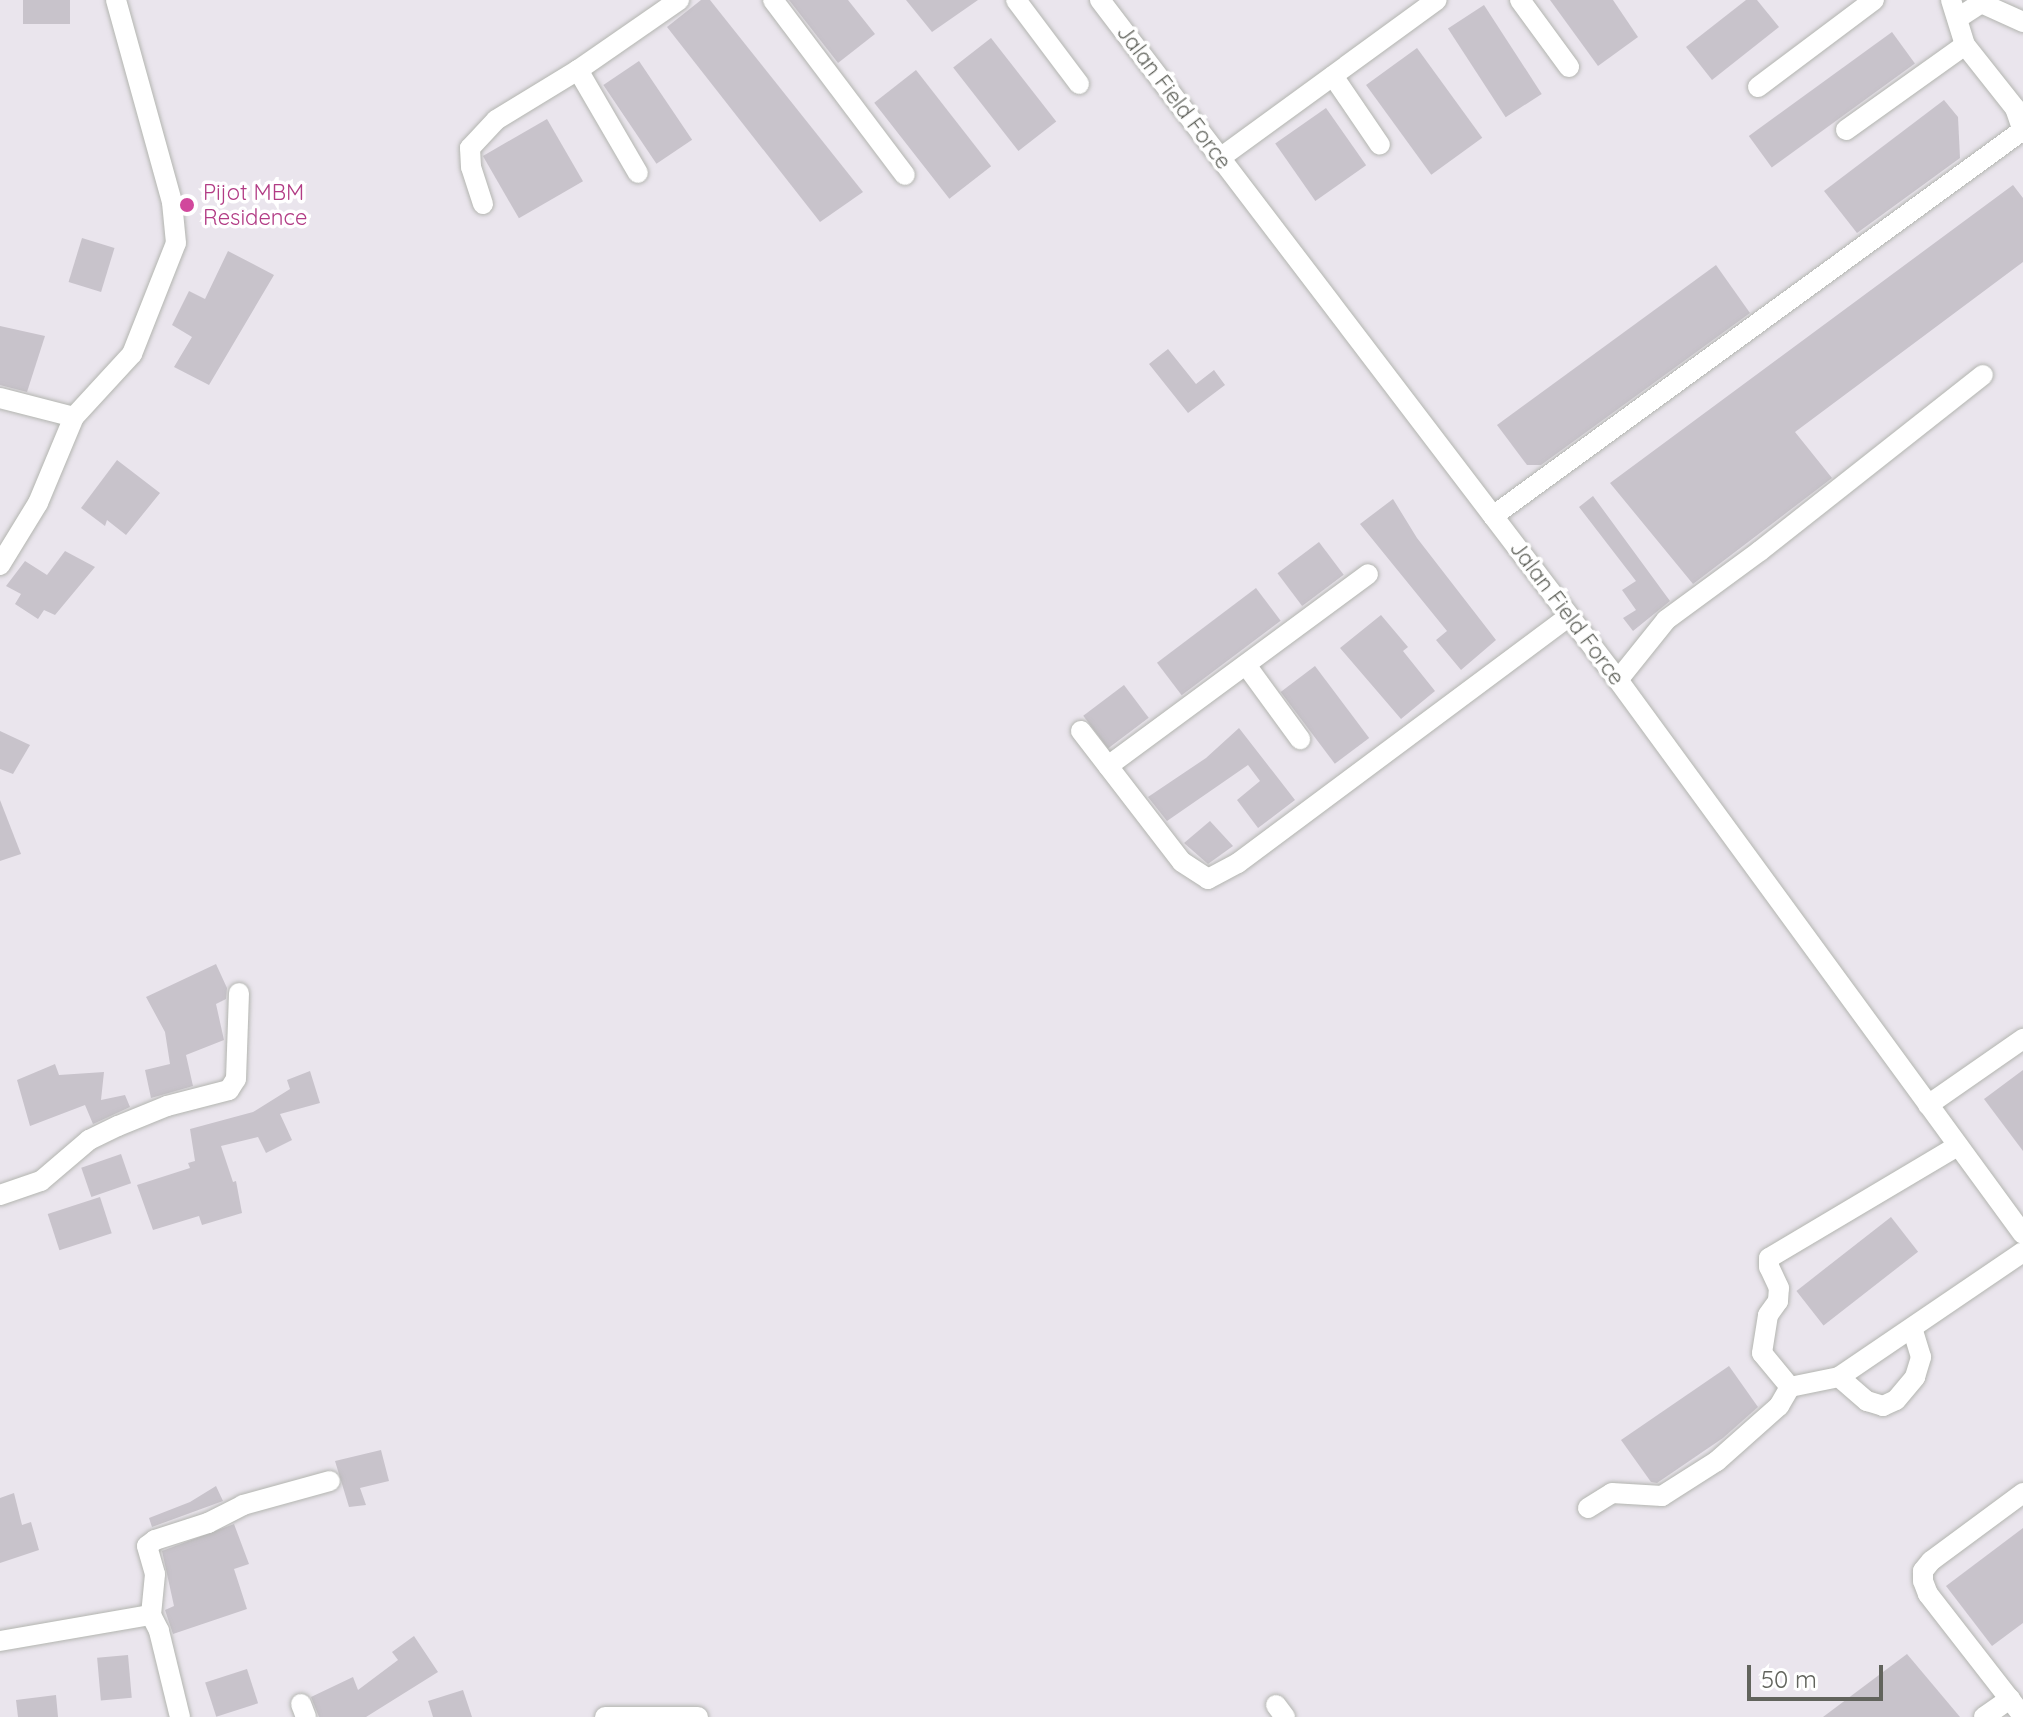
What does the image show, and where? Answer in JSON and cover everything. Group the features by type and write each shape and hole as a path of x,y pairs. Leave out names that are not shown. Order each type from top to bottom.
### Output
{"street":[{"path":"0,565 38,503 74,417 132,354 176,243 172,202 116,0"},
{"path":"483,204 471,167 470,148 496,120 578,70 679,0"},
{"path":"773,0 905,175"},
{"path":"1016,0 1079,84"},
{"name":"Jalan Field Force","path":"1100,0 1618,680 2023,1234"},
{"path":"1220,158 1437,0"},
{"path":"1520,0 1569,67"},
{"path":"1758,87 1874,0"},
{"path":"1493,516 2023,130 2015,108 1965,45 1954,9 1981,3 2023,22"},
{"path":"1846,130 1965,45"},
{"path":"578,70 638,173"},
{"path":"1333,76 1380,145"},
{"path":"2015,108 2023,87"},
{"path":"1618,680 1666,620 1760,551 1983,375"},
{"path":"0,398 74,417"},
{"path":"1108,766 1368,574"},
{"path":"1081,731 1182,862 1208,879 1238,863 1569,616"},
{"path":"1246,665 1300,739"},
{"path":"0,1195 41,1181 89,1140 118,1126 167,1106 229,1090 236,1079 239,993"},
{"path":"1928,1105 2023,1039"},
{"path":"1790,1387 1762,1353 1768,1315 1778,1301 1779,1288 1769,1267 1769,1258 1958,1146"},
{"path":"1588,1508 1612,1493 1662,1496 1717,1461 1779,1406 1790,1387 1839,1377 2023,1252"},
{"path":"1839,1377 1867,1401 1883,1406 1896,1400 1915,1377 1921,1357 1912,1328"},
{"path":"180,1717 159,1631 151,1615 155,1574 147,1546 155,1540 208,1523 243,1505 330,1481"},
{"path":"2023,1493 1923,1571 1928,1594 2023,1716"},
{"path":"0,1641 151,1615"},
{"path":"1984,1717 2010,1699"},
{"path":"605,1717 697,1716"}],"building":[{"path":"23,0 70,0 70,24 23,24"},
{"path":"701,0 710,0 863,192 820,222 667,27"},
{"path":"789,0 848,0 875,34 838,63"},
{"path":"906,0 978,0 932,32"},
{"path":"1550,0 1613,0 1638,37 1598,66"},
{"path":"1746,0 1757,0 1779,27 1712,80 1686,47"},
{"path":"1484,5 1542,94 1506,117 1448,28"},
{"path":"1892,32 1915,64 1772,168 1749,136"},
{"path":"991,38 1056,122 1018,151 953,68"},
{"path":"1417,48 1482,138 1431,175 1366,85"},
{"path":"639,61 692,140 656,164 603,85"},
{"path":"916,70 991,166 949,199 874,103"},
{"path":"1944,100 1958,117 1960,158 1857,233 1824,191"},
{"path":"1326,108 1366,165 1315,201 1275,144"},
{"path":"547,119 583,181 519,218 483,156"},
{"path":"2013,185 2023,198 2023,262 1795,432 1832,478 1693,584 1610,483"},
{"path":"82,238 115,248 101,292 69,282"},
{"path":"228,251 274,275 209,385 174,367 192,337 172,325 189,291 205,299"},
{"path":"1716,265 1750,313 1541,465 1527,465 1497,425"},
{"path":"0,326 45,336 27,392 0,385"},
{"path":"1168,349 1196,384 1214,370 1225,385 1188,413 1149,364"},
{"path":"117,460 160,493 126,535 107,520 105,526 81,508"},
{"path":"1593,496 1670,601 1633,631 1623,618 1636,610 1622,590 1636,581 1579,507"},
{"path":"1393,499 1417,538 1496,640 1461,670 1436,640 1447,631 1360,524"},
{"path":"1319,542 1344,575 1302,606 1277,573"},
{"path":"65,551 95,567 55,615 44,610 38,619 15,604 21,594 6,586 25,561 47,575"},
{"path":"1256,588 1281,621 1182,695 1157,663"},
{"path":"1381,615 1408,647 1403,651 1435,691 1401,719 1340,648"},
{"path":"1315,666 1369,738 1335,764 1281,692"},
{"path":"1124,685 1149,718 1108,748 1083,716"},
{"path":"1239,728 1295,800 1258,828 1237,800 1260,781 1248,765 1167,821 1148,797 1206,758"},
{"path":"0,731 30,745 13,774 0,769"},
{"path":"0,800 21,854 0,861"},
{"path":"1210,821 1233,846 1208,864 1184,843"},
{"path":"216,964 227,988 226,999 216,1004 224,1040 186,1055 193,1086 151,1098 145,1070 170,1064 165,1032 146,997"},
{"path":"55,1064 59,1075 104,1072 101,1100 125,1095 130,1107 93,1124 85,1105 30,1126 17,1080"},
{"path":"2023,1070 2023,1151 1984,1099"},
{"path":"310,1071 320,1103 280,1114 292,1140 266,1153 258,1137 221,1146 233,1182 236,1181 242,1213 202,1225 199,1216 153,1230 137,1185 190,1168 188,1163 195,1161 190,1129 253,1112 290,1089 287,1080"},
{"path":"121,1154 131,1183 91,1197 81,1168"},
{"path":"100,1197 112,1233 59,1250 48,1214"},
{"path":"1891,1217 1918,1252 1824,1326 1796,1291"},
{"path":"1729,1366 1758,1407 1723,1438 1657,1483 1651,1482 1621,1440"},
{"path":"381,1450 389,1481 360,1488 366,1505 349,1507 335,1461"},
{"path":"216,1486 223,1501 152,1527 149,1518 190,1502"},
{"path":"14,1493 22,1525 31,1522 39,1550 0,1563 0,1498"},
{"path":"234,1524 249,1564 234,1569 247,1609 173,1634 165,1610 174,1606 162,1551"},
{"path":"2023,1528 2023,1623 1992,1646 1946,1586"},
{"path":"414,1636 438,1672 366,1717 319,1717 311,1697 353,1677 358,1690 398,1660 392,1652"},
{"path":"1907,1654 1960,1717 1823,1717"},
{"path":"128,1655 132,1698 101,1701 97,1658"},
{"path":"247,1669 258,1703 216,1717 205,1683"},
{"path":"463,1690 472,1717 433,1717 428,1701"},
{"path":"56,1695 58,1717 18,1717 16,1700"}],"place":[{"name":"Pijot MBM Residence","path":"187,205"}]}
